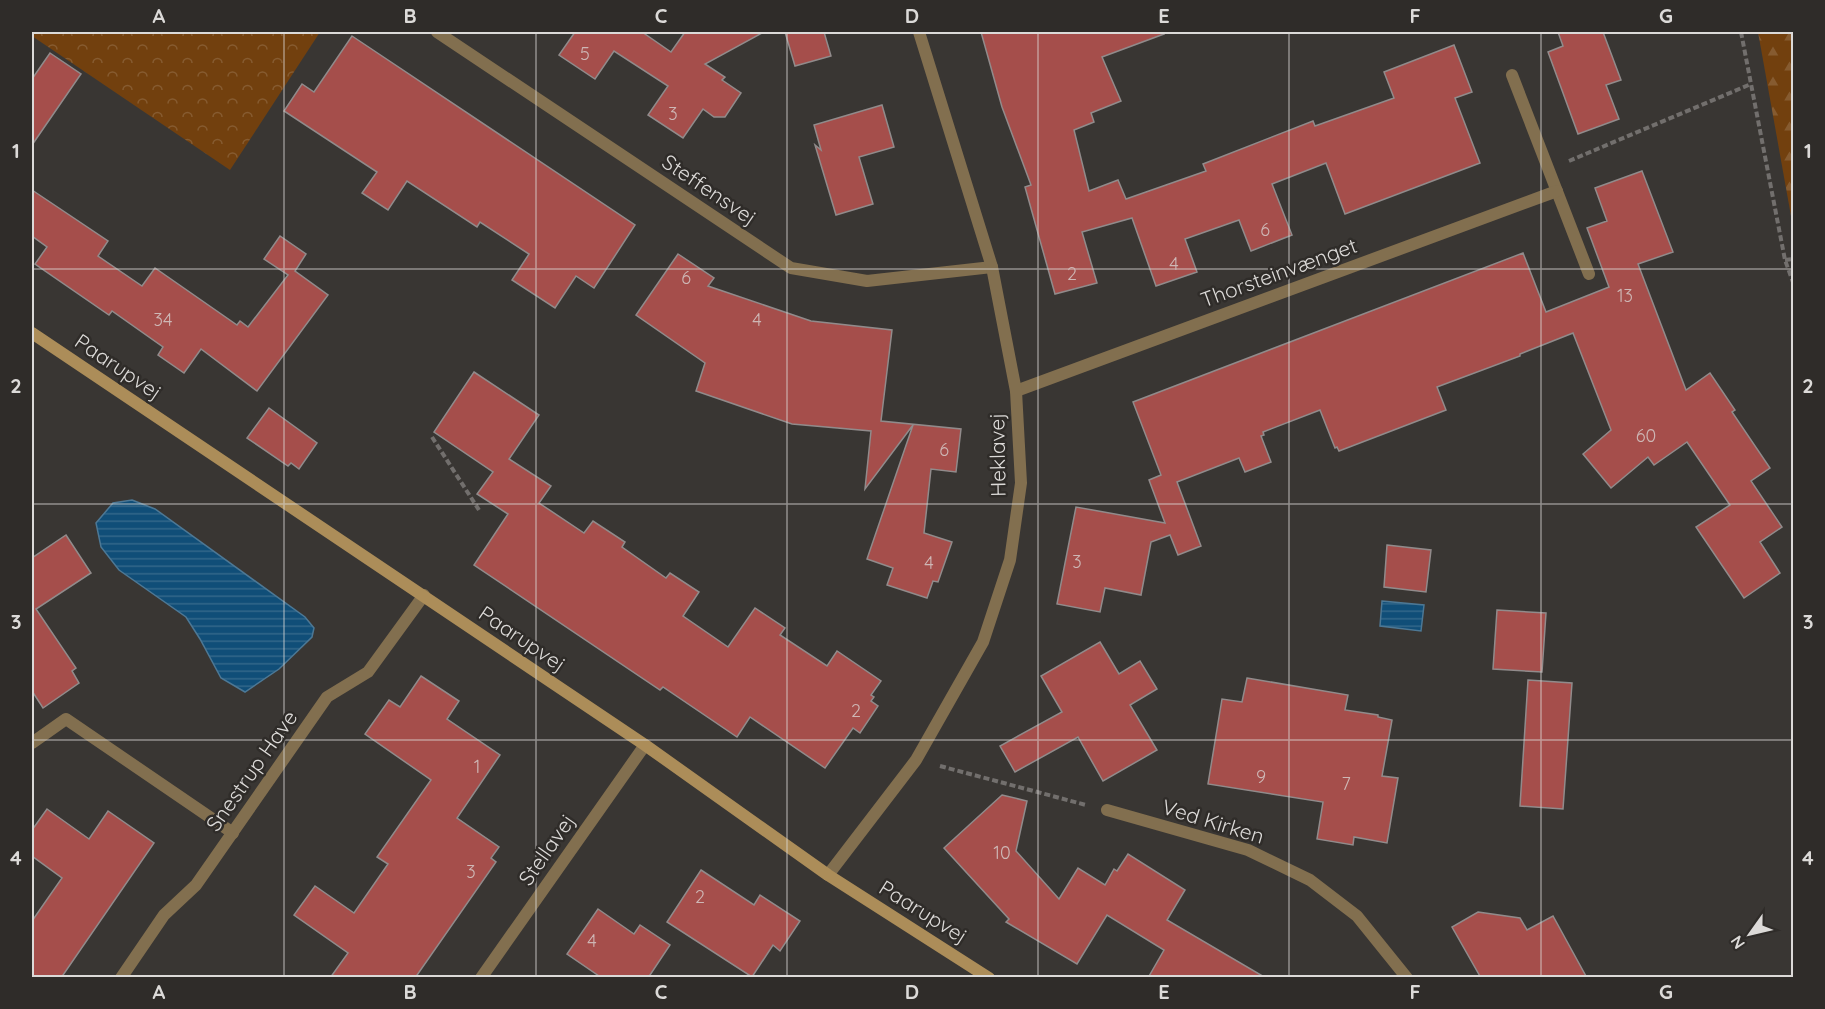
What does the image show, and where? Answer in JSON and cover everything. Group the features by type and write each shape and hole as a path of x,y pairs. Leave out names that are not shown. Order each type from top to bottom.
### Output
{"street":[{"name":"Steffensvej","path":"437,32 790,268 867,281 992,267"},
{"name":"Heklavej","path":"828,875 916,760 983,642 1010,560 1021,483 1016,392 992,267 919,32"},
{"path":"1512,75 1589,274"},
{"name":"Thorsteinvænget","path":"1016,392 1557,190"},
{"name":"Paarupvej","path":"32,333 645,745 828,875 989,978"},
{"name":"Snestrup Have","path":"121,978 164,915 196,885 327,697 368,672 424,596"},
{"path":"33,739 66,719 233,833"},
{"name":"Stellavej","path":"481,978 645,745"},
{"name":"Ved Kirken","path":"1107,810 1248,850 1310,880 1357,916 1407,978"}],"path":[{"path":"1741,32 1785,260 1794,285"},
{"path":"1549,169 1751,84"},
{"path":"1785,260 1794,259"},
{"path":"432,437 479,510"},
{"path":"916,760 1107,810"}],"green space":[{"path":"32,32 320,32 230,170 32,36"},
{"path":"1758,32 1793,32 1793,227"}],"water":[{"path":"132,500 155,509 305,617 314,628 312,637 279,669 245,692 221,678 186,617 119,570 101,547 96,523 113,503"},
{"path":"1382,601 1424,605 1421,631 1380,626"}],"building":[{"path":"575,32 642,32 671,52 685,32 764,32 705,64 725,77 722,80 741,93 725,117 714,117 703,109 683,138 648,115 668,86 614,51 595,79 559,55"},
{"path":"785,32 824,32 831,56 795,66"},
{"path":"981,32 1163,32 1164,34 1102,57 1121,101 1091,113 1094,122 1074,130 1089,191 1118,180 1126,199 1206,171 1203,164 1313,121 1315,126 1394,98 1384,72 1454,45 1472,92 1455,98 1480,163 1345,214 1326,163 1272,184 1292,235 1251,251 1239,220 1185,239 1197,272 1156,286 1132,218 1082,232 1097,283 1055,294 1025,187 1031,185 1002,107"},
{"path":"1558,32 1603,32 1621,80 1606,85 1619,119 1578,134 1548,52 1563,46"},
{"path":"352,36 635,225 594,288 576,276 555,308 512,280 529,254 480,222 477,227 407,181 388,210 362,193 377,172 284,111 302,84 314,92"},
{"path":"50,53 81,74 32,145 32,79"},
{"path":"882,105 894,147 859,157 873,204 836,215 815,145 821,150 814,125"},
{"path":"1642,171 1673,252 1638,264 1686,390 1710,373 1735,410 1732,412 1770,468 1751,481 1782,527 1760,542 1780,573 1744,598 1696,527 1730,505 1687,442 1654,465 1648,457 1611,488 1583,454 1611,430 1573,333 1520,354 1520,356 1437,387 1446,410 1339,451 1337,447 1335,448 1320,410 1263,432 1264,435 1261,436 1271,462 1245,472 1239,458 1177,482 1201,546 1178,555 1170,535 1151,542 1141,595 1105,588 1100,612 1057,604 1076,507 1165,523 1149,480 1161,475 1133,402 1523,253 1546,312 1609,287 1587,228 1607,221 1595,188"},
{"path":"32,190 108,241 98,256 142,286 155,268 237,325 240,321 248,327 288,275 264,259 280,236 306,254 295,271 328,295 257,391 201,349 184,373 158,355 163,347 112,311 109,315 35,264 47,247 32,236"},
{"path":"678,254 714,278 708,286 811,321 892,330 881,421 961,429 956,472 931,469 924,533 952,542 938,582 933,581 927,598 887,585 893,568 867,559 913,425 865,489 871,431 792,424 696,391 705,363 636,315"},
{"path":"474,372 539,415 509,459 551,486 539,503 584,533 593,521 625,542 622,547 666,578 670,573 699,592 683,616 728,647 755,608 785,628 780,635 827,666 837,651 881,681 871,695 874,697 871,701 878,706 860,733 853,728 825,768 750,717 737,737 663,687 660,690 474,565 508,514 477,494 493,472 434,432"},
{"path":"269,408 317,443 299,469 291,463 288,466 247,438"},
{"path":"66,535 91,573 36,609 76,668 72,671 79,683 43,708 32,691 32,558"},
{"path":"1387,545 1431,550 1426,592 1384,587"},
{"path":"1497,610 1546,613 1542,672 1493,669"},
{"path":"1100,642 1119,674 1140,661 1157,689 1130,705 1157,750 1103,781 1078,737 1015,772 1000,746 1062,712 1041,676"},
{"path":"421,676 459,701 447,719 500,755 457,818 499,847 491,858 496,862 415,978 330,978 348,953 294,915 315,886 354,913 388,864 377,857 431,780 365,734 389,700 400,707"},
{"path":"1247,678 1348,695 1345,710 1378,715 1378,717 1392,720 1382,776 1398,778 1387,843 1354,837 1353,845 1317,839 1323,802 1208,784 1222,699 1242,702"},
{"path":"1528,680 1572,683 1563,809 1520,806"},
{"path":"1002,795 1027,801 1016,851 1059,899 1078,868 1105,885 1114,869 1117,871 1128,854 1185,890 1167,920 1266,978 1148,978 1164,950 1107,915 1077,964 1006,922 1009,919 944,848"},
{"path":"47,809 89,839 108,811 154,843 61,978 32,978 32,921 62,878 32,856 32,830"},
{"path":"701,870 754,905 760,895 800,921 780,951 773,945 752,977 667,922"},
{"path":"598,909 634,934 640,925 670,945 648,978 602,978 567,954"},
{"path":"1478,912 1520,918 1527,930 1553,916 1587,978 1481,978 1452,927"}]}
